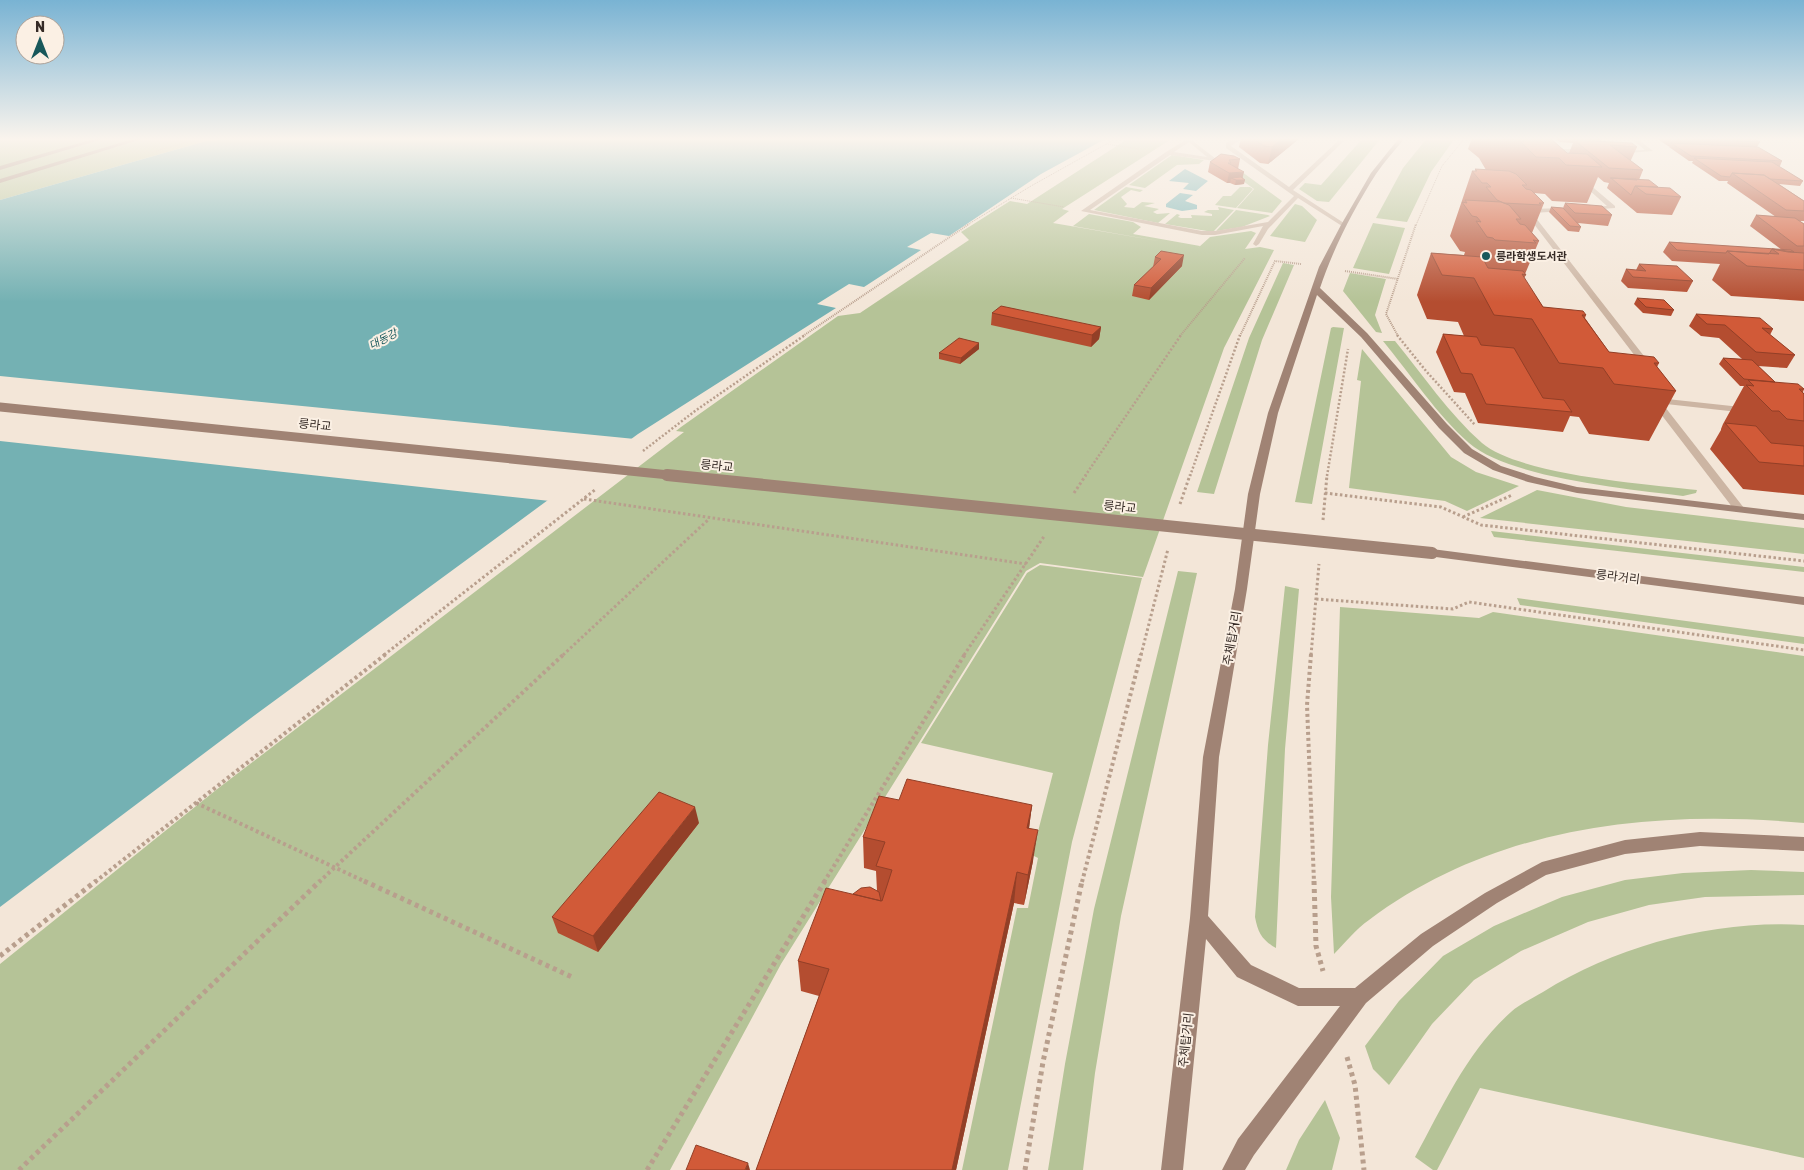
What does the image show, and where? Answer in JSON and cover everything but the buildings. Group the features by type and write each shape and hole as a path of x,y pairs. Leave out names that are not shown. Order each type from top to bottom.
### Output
{"main road":[{"name":"주체탑거리","path":"1172,1170 1199,918 1211,757 1241,589 1254,494 1273,413 1315,288 1323,267 1363,193"},
{"path":"1315,288 1364,335 1443,426 1468,451 1497,468 1532,480 1578,490 1804,517"},
{"name":"릉라교","path":"0,406 1432,552"},
{"name":"릉라거리","path":"1432,552 1804,601"},
{"path":"1233,1170 1246,1147 1359,997 1427,940 1491,898 1542,869 1625,847 1700,839 1804,844"},
{"path":"1199,918 1244,970 1298,997 1359,997"}],"street":[{"path":"1084,211 1111,193"},
{"path":"1292,193 1344,225"},
{"path":"1596,193 1613,207 1601,210 1540,208 1527,211 1654,375"},
{"path":"1256,244 1271,224 1297,196"},
{"path":"1084,211 1215,234 1271,224"},
{"path":"1667,390 1660,407 1740,510"},
{"path":"1662,401 1756,410"}],"path":[{"path":"635,457 672,427 831,316 1020,193"},
{"path":"1430,193 1417,222 1386,314 1399,336 1476,425"},
{"path":"1010,198 1084,211"},
{"path":"1070,498 1183,332 1256,244"},
{"path":"1177,513 1184,487 1232,350 1275,260 1398,279"},
{"path":"1322,522 1349,341 1364,335 1399,336"},
{"path":"1462,517 1528,488 1532,480"},
{"path":"0,956 598,487"},
{"path":"1325,493 1441,507 1481,526 1804,561"},
{"path":"583,499 1026,564"},
{"path":"19,1170 334,867 709,519"},
{"path":"647,1170 985,621 1048,531"},
{"path":"1025,1170 1043,1062 1073,917 1170,539"},
{"path":"1319,560 1307,705 1316,946 1329,997"},
{"path":"1316,599 1453,609 1469,602 1804,650"},
{"path":"196,803 572,977"},
{"path":"1338,1026 1355,1085 1364,1170"}],"green space":[{"path":"0,193 26,193 0,200"},
{"path":"1045,193 1088,193 1062,209 1069,211 1053,223 1164,242 1073,226 1089,214 1133,222 1141,227 1133,234 1200,246 1198,248 1210,237 1251,231 1256,233 1245,249 1260,247 1274,250 1224,348 1143,577 1040,563 1026,571 781,964 670,1170 0,1170 0,964 216,790 684,432 676,431 681,427 838,316 860,313 969,240 961,232 1010,201 1027,204"},
{"path":"1118,193 1127,193 1121,197 1127,204 1124,207 1134,208 1142,202 1155,203 1144,206 1159,209 1153,212 1157,214 1170,213 1158,223 1094,210"},
{"path":"1234,193 1250,193 1236,208 1215,205 1223,196 1231,196"},
{"path":"1251,193 1270,193 1282,201 1272,213 1237,208"},
{"path":"1304,193 1337,193 1329,202 1317,201"},
{"path":"1390,193 1421,193 1407,222 1376,218"},
{"path":"1295,204 1302,206 1317,220 1305,242 1270,236"},
{"path":"1218,207 1234,210 1213,232 1165,224 1177,214 1181,218 1192,218 1191,215 1212,216 1212,214 1204,212 1219,210"},
{"path":"1236,210 1270,216 1242,227 1216,231"},
{"path":"1373,223 1405,228 1389,274 1353,268"},
{"path":"1283,263 1294,265 1262,340 1214,494 1197,492 1249,338"},
{"path":"1350,273 1386,279 1375,315 1382,333 1376,332 1343,291"},
{"path":"1331,328 1344,328 1312,504 1295,502"},
{"path":"1383,341 1395,341 1458,420 1482,443 1500,454 1524,463 1553,470 1616,481 1697,490 1696,493 1683,496 1571,480 1512,465 1487,455 1469,443 1446,420"},
{"path":"1362,349 1451,457 1476,472 1519,486 1467,511 1445,501 1349,488 1361,381 1357,380"},
{"path":"1537,490 1626,507 1804,528 1804,554 1480,518"},
{"path":"1491,531 1804,567 1804,572 1494,537"},
{"path":"1040,565 1142,578 1072,842 1008,1170 962,1170 1017,908 1028,908 1038,858 1032,855 1053,773 921,743 1027,573"},
{"path":"1178,571 1197,573 1121,916 1095,1073 1083,1170 1048,1170 1065,1064 1094,909"},
{"path":"1285,586 1299,589 1285,749 1276,948 1261,936 1255,917 1268,745"},
{"path":"1517,598 1804,637 1804,644 1520,605"},
{"path":"1340,607 1479,618 1493,612 1804,656 1804,823 1747,819 1690,819 1633,823 1577,831 1522,844 1469,863 1418,888 1364,924 1334,954 1331,897"},
{"path":"1751,870 1804,872 1804,895 1705,897 1649,905 1588,922 1521,951 1474,980 1432,1024 1389,1085 1373,1069 1365,1046 1399,1001 1443,956 1494,926 1562,897 1625,880 1683,873"},
{"path":"1804,925 1804,1158 1480,1088 1437,1170 1433,1170 1415,1157 1457,1080 1481,1044 1495,1027 1522,1004 1572,975 1603,961 1668,939 1736,927"},
{"path":"1325,1100 1340,1138 1332,1170 1286,1170 1299,1140"}],"water":[{"name":"대동강","path":"26,193 1013,193 949,236 931,233 907,247 921,250 864,287 849,284 817,304 836,308 638,434 255,715 0,907 0,200"},
{"path":"1180,193 1193,195 1185,201 1197,205 1197,209 1182,211 1166,207 1166,204"}],"pier":[{"path":"0,376 635,439 550,501 0,441"}],"place":[{"name":"릉라학생도서관","path":"1486,256"}]}
